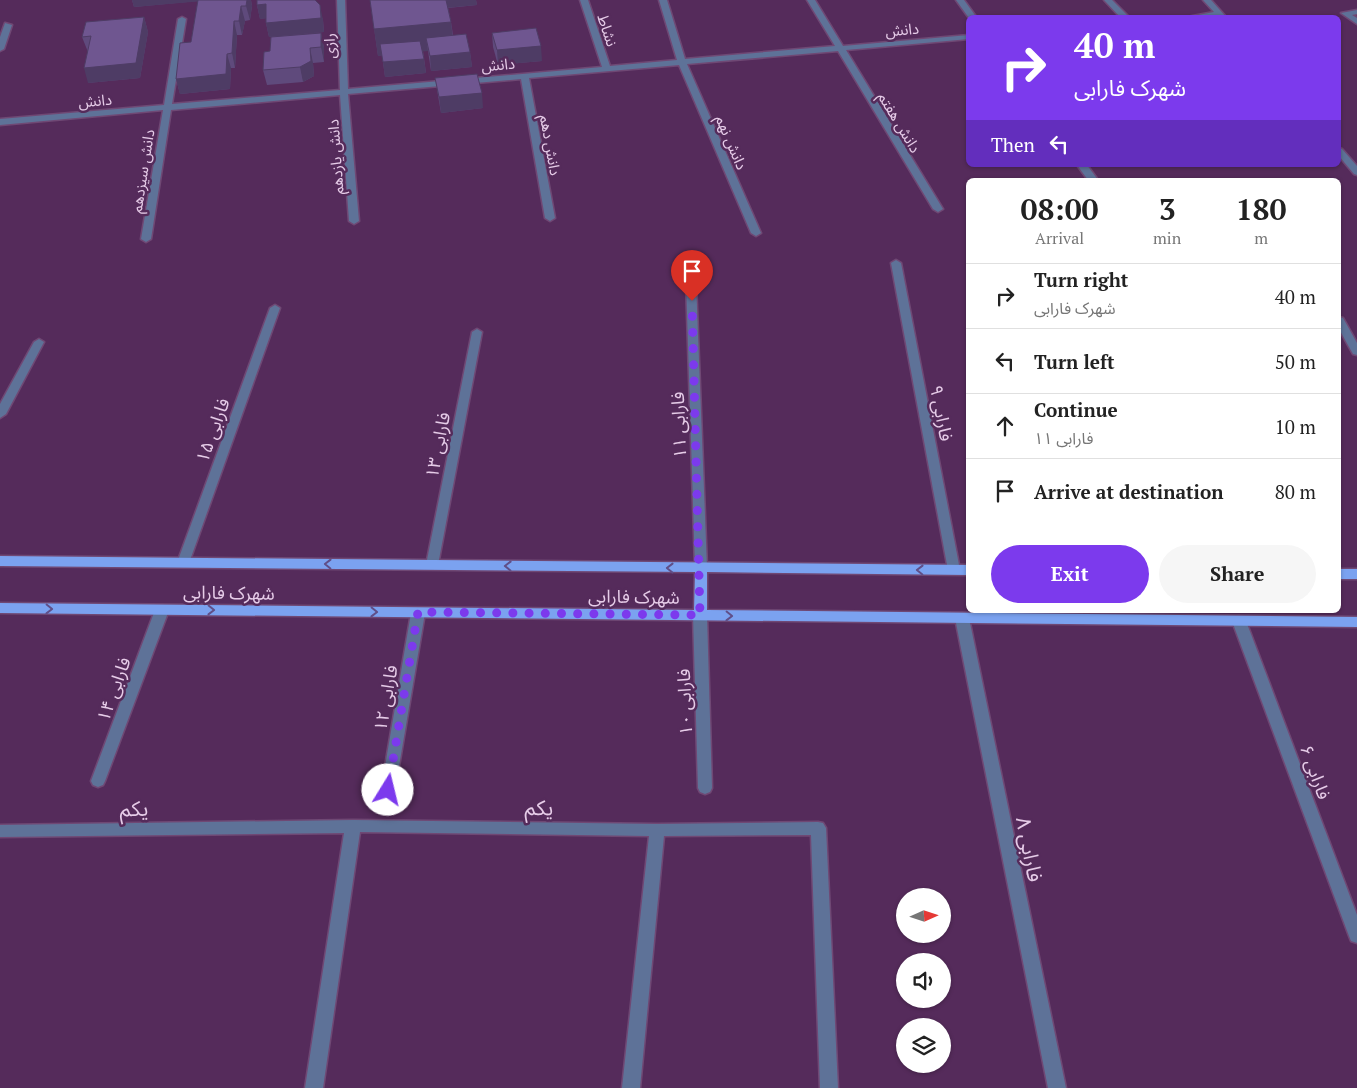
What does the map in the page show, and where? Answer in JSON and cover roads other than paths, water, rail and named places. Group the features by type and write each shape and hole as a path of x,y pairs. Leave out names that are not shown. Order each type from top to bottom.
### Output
{"main road":[{"name":"شهرک فارابی","path":"0,561 966,570"},
{"path":"700,568 700,615"},
{"path":"1341,574 1357,574"},
{"name":"شهرک فارابی","path":"0,608 1357,622"}],"street":[{"name":"رازی","path":"341,0 344,91"},
{"name":"نشاط","path":"584,0 607,69"},
{"name":"دانش نهم","path":"663,0 682,62 756,233"},
{"name":"دانش هفتم","path":"811,0 938,209"},
{"path":"960,0 971,15"},
{"path":"1108,0 1123,15"},
{"path":"1207,0 1220,15"},
{"path":"1357,12 1345,13 1357,22"},
{"name":"دانش سیزدهم","path":"146,239 166,107 182,19"},
{"path":"0,50 8,25"},
{"name":"دانش","path":"0,122 966,37"},
{"name":"دانش دهم","path":"525,76 550,218"},
{"name":"دانش یازدهم","path":"344,91 354,221"},
{"path":"1341,153 1357,172"},
{"path":"1083,167 1092,178"},
{"name":"فارابی ۹","path":"896,263 954,570"},
{"name":"فارابی ۱۱","path":"692,282 700,568"},
{"name":"فارابی ۱۵","path":"183,563 275,308"},
{"path":"1341,324 1357,352"},
{"name":"فارابی ۱۳","path":"432,565 477,332"},
{"path":"0,414 40,342"},
{"name":"فارابی ۱۴","path":"98,781 162,610"},
{"name":"فارابی ۱۲","path":"388,790 418,612"},
{"name":"فارابی ۱۰","path":"700,615 705,788"},
{"name":"فارابی ۸","path":"962,618 1057,1088"},
{"name":"فارابی ۶","path":"1239,621 1357,936"},
{"path":"314,1088 353,826"},
{"name":"یکم","path":"0,831 353,826 657,830 818,828 828,1088"},
{"path":"631,1088 657,830"}]}
